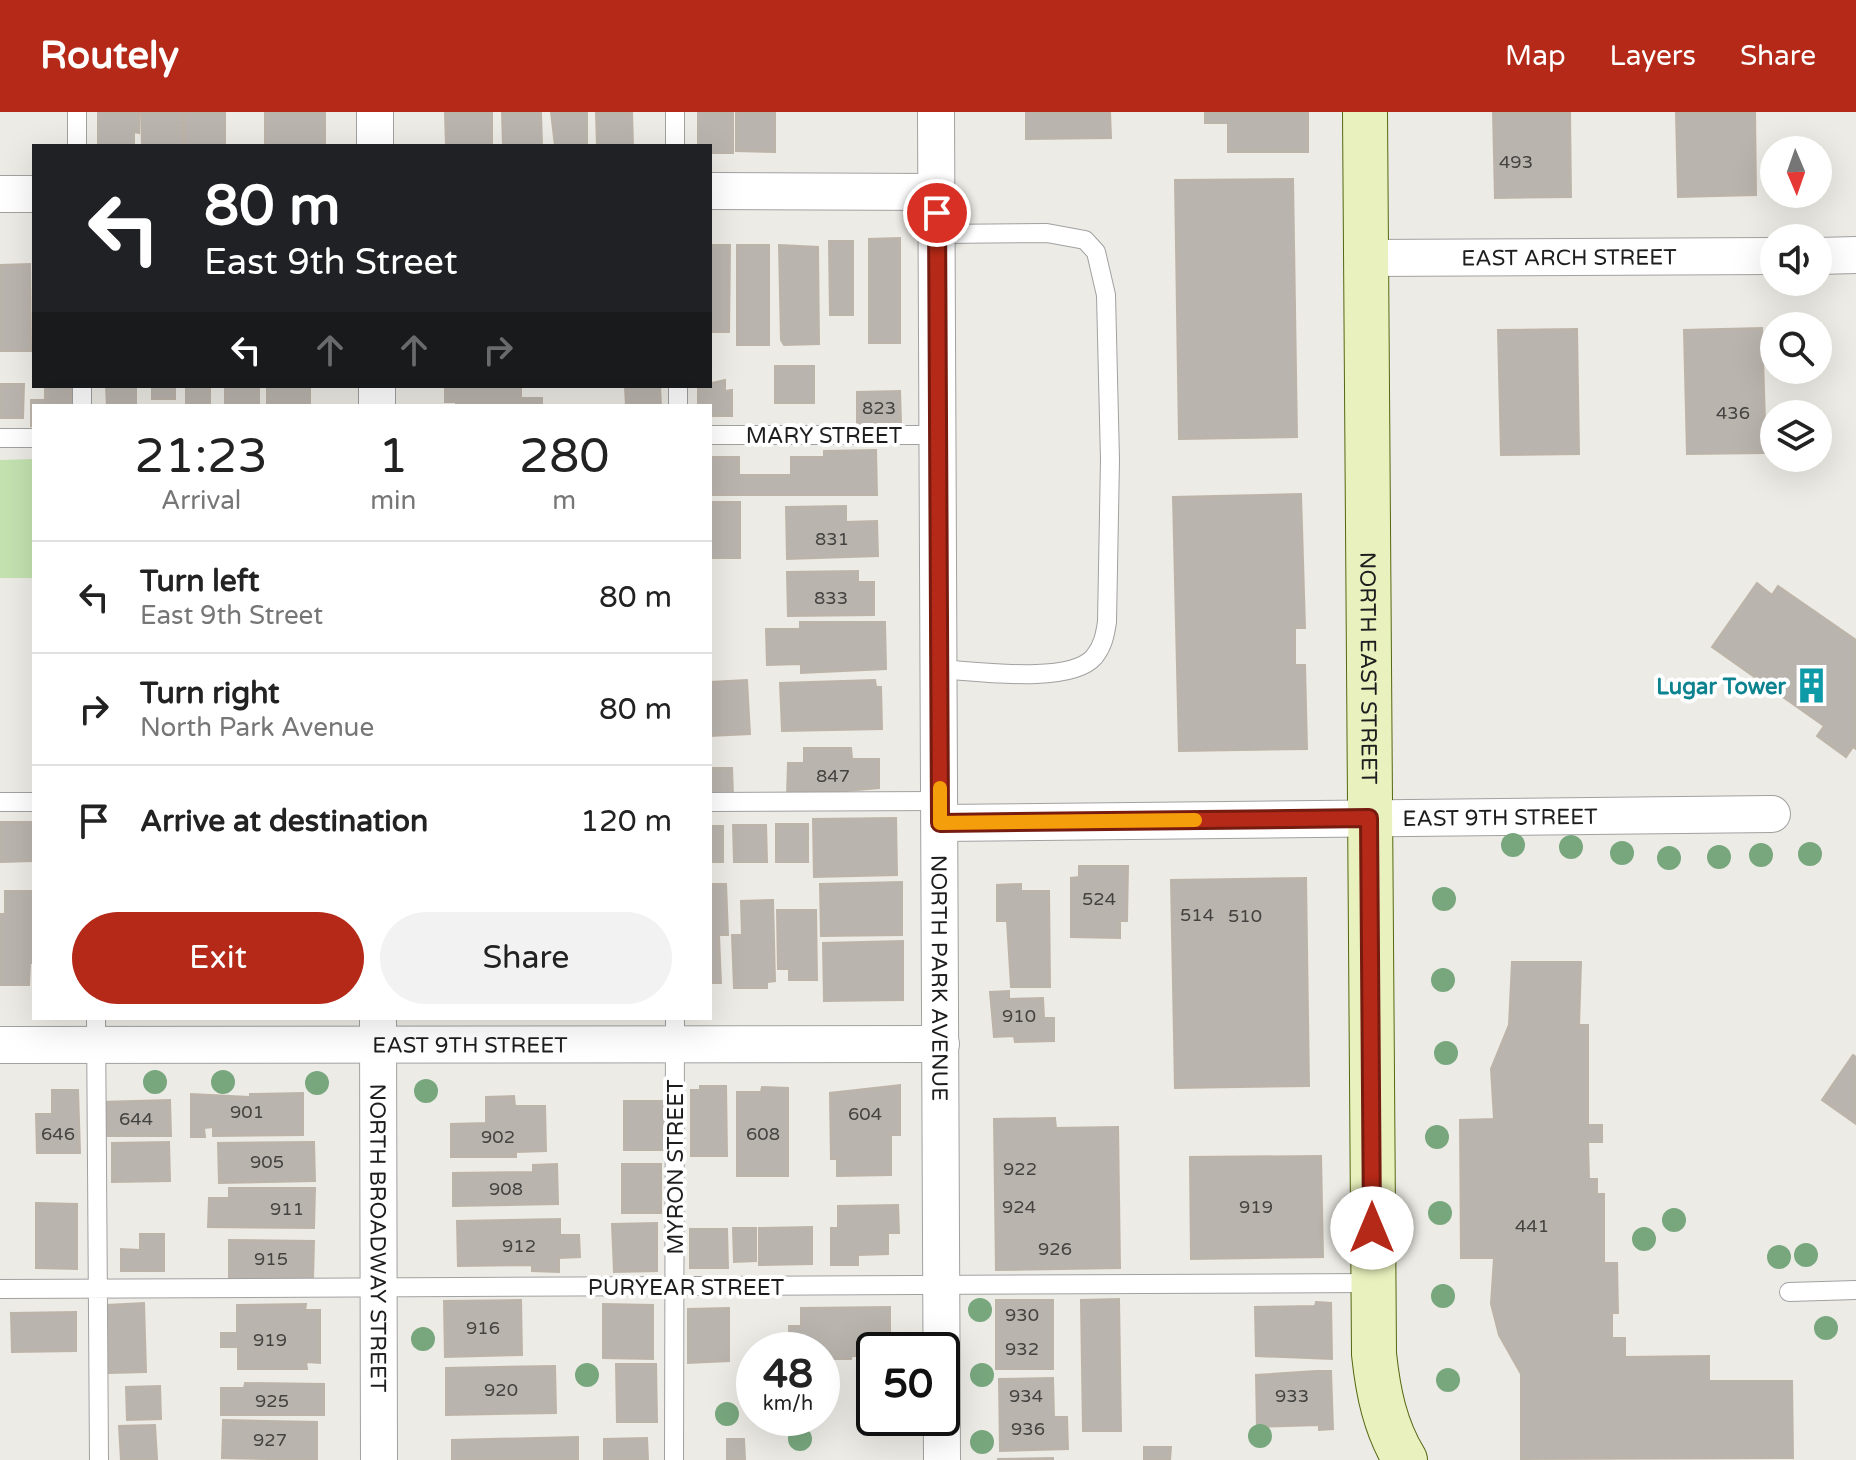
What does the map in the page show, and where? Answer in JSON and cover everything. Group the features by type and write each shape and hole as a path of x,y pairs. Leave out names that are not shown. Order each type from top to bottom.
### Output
{"main road":[{"name":"NORTH EAST STREET","path":"1365,112 1372,1283 1377,1385 1389,1430 1405,1460"}],"street":[{"path":"375,112 375,144"},
{"name":"NORTH PARK AVENUE","path":"936,112 942,1460"},
{"path":"712,191 937,192"},
{"path":"0,194 32,194"},
{"path":"1832,256 1856,255"},
{"name":"EAST ARCH STREET","path":"1365,258 1760,256"},
{"name":"EAST 9TH STREET","path":"940,812 1369,818 1772,814"},
{"name":"EAST 9TH STREET","path":"0,1045 96,1031 675,1031 941,1044"},
{"name":"NORTH BROADWAY STREET","path":"378,1032 379,1460"}],"lane":[{"path":"77,112 77,144"},
{"path":"675,112 675,144"},
{"path":"937,234 1047,233 1085,240 1096,252 1106,295 1110,460 1107,622 1104,641 1093,659 1074,670 1007,673 939,669"},
{"name":"MARY STREET","path":"712,435 938,435"},
{"path":"0,438 32,438"},
{"path":"0,802 32,802"},
{"path":"712,802 940,812"},
{"path":"96,1031 99,1460"},
{"name":"MYRON STREET","path":"674,1460 675,1031"},
{"name":"PURYEAR STREET","path":"0,1289 1372,1283"},
{"path":"1789,1292 1856,1290"}],"green space":[{"path":"32,459 32,578 0,578 0,460"}],"building":[{"path":"98,112 139,112 139,133 134,132 134,144 98,144"},
{"path":"141,112 182,112 183,144 142,144"},
{"path":"184,112 225,112 225,144 185,144"},
{"path":"265,112 325,112 325,144 265,144"},
{"path":"445,112 492,112 492,144 446,144"},
{"path":"502,112 541,112 542,144 503,144"},
{"path":"551,112 587,112 587,144 555,144"},
{"path":"596,112 632,112 633,144 597,144"},
{"path":"698,112 733,112 733,153 712,153 712,144 698,144"},
{"path":"736,112 775,112 775,152 736,151"},
{"path":"1026,112 1110,112 1111,138 1026,139"},
{"path":"1205,112 1308,112 1308,152 1228,152 1228,123 1205,123"},
{"path":"1493,112 1570,112 1571,197 1495,198"},
{"path":"1676,112 1755,112 1756,195 1678,197"},
{"path":"1293,179 1297,437 1179,439 1175,180"},
{"path":"900,238 900,343 869,343 869,239"},
{"path":"829,241 853,241 853,315 830,315"},
{"path":"712,245 730,245 729,332 712,332"},
{"path":"737,245 769,245 769,345 737,345"},
{"path":"779,245 818,247 819,344 784,345 781,340"},
{"path":"30,264 31,351 0,351 0,265"},
{"path":"1760,328 1760,384 1764,384 1764,400 1760,400 1760,453 1687,454 1684,330"},
{"path":"1577,329 1579,454 1501,455 1498,330"},
{"path":"775,366 814,366 814,403 775,403"},
{"path":"725,380 725,391 732,390 732,416 712,416 712,404 698,404 698,388 712,388 712,383"},
{"path":"0,384 24,384 23,418 0,418"},
{"path":"45,388 71,388 71,404 32,404 31,426 31,400 45,400"},
{"path":"106,388 136,388 136,404 107,404"},
{"path":"152,388 175,388 175,399 152,399"},
{"path":"186,388 210,388 210,404 186,404"},
{"path":"225,388 259,388 259,404 225,404"},
{"path":"267,388 310,388 310,404 267,404"},
{"path":"445,388 521,388 521,398 542,398 542,404 445,402"},
{"path":"625,388 660,388 661,404 626,404"},
{"path":"900,391 901,423 857,424 857,392"},
{"path":"876,450 877,495 712,495 712,457 739,457 739,475 791,475 791,457 824,457 824,451"},
{"path":"1301,494 1305,628 1295,628 1295,665 1305,665 1307,749 1179,751 1173,497"},
{"path":"712,502 740,502 740,558 712,558"},
{"path":"846,506 846,522 877,521 878,556 787,559 786,507"},
{"path":"858,571 858,582 874,582 874,615 788,616 787,572"},
{"name":"Lugar Tower","path":"1757,583 1772,595 1778,586 1856,640 1856,749 1853,747 1846,757 1817,736 1824,726 1712,647"},
{"path":"800,622 885,622 886,669 801,673 801,664 767,665 766,629 800,629"},
{"path":"747,680 750,734 712,736 712,682"},
{"path":"875,680 876,687 881,687 882,729 782,731 780,683"},
{"path":"804,748 851,748 852,759 879,759 879,788 787,796 788,763 804,763"},
{"path":"712,768 732,768 733,796 712,796"},
{"path":"896,818 897,875 814,877 813,819"},
{"path":"0,822 32,822 32,861 0,862"},
{"path":"776,824 808,824 808,862 776,862"},
{"path":"733,825 766,825 767,862 734,862"},
{"path":"712,826 723,826 723,862 712,862"},
{"path":"1079,866 1128,866 1127,921 1120,921 1120,938 1071,937 1071,878 1079,877"},
{"path":"1306,878 1309,1086 1175,1088 1171,880"},
{"path":"902,882 902,935 821,936 820,884"},
{"path":"712,884 726,884 728,935 719,935 721,983 712,983"},
{"path":"1021,884 1021,891 1049,891 1050,987 1011,987 1007,921 997,921 997,885"},
{"path":"5,891 32,891 29,985 0,985 0,914 5,914"},
{"path":"773,900 775,981 767,982 767,988 734,988 732,935 742,935 741,901"},
{"path":"777,910 816,910 817,980 789,980 789,969 778,969"},
{"path":"903,941 903,1000 824,1001 823,943"},
{"path":"1512,962 1581,962 1579,1025 1588,1025 1588,1125 1602,1125 1602,1142 1588,1142 1589,1179 1597,1179 1597,1194 1604,1194 1604,1263 1617,1263 1618,1313 1612,1313 1612,1338 1625,1338 1625,1357 1709,1356 1709,1381 1792,1381 1793,1458 1521,1459 1521,1374 1499,1335 1491,1304 1494,1258 1461,1258 1460,1120 1494,1119 1491,1069 1509,1025"},
{"path":"1009,991 1009,999 1043,998 1044,1018 1054,1018 1054,1041 1015,1042 1014,1036 994,1037 990,992"},
{"path":"1853,1055 1856,1057 1856,1124 1822,1100"},
{"path":"900,1085 900,1135 891,1135 891,1175 837,1176 837,1159 831,1159 830,1093"},
{"path":"700,1086 726,1086 727,1156 691,1156 691,1090 700,1090"},
{"path":"762,1087 788,1088 788,1176 737,1176 737,1092 761,1092"},
{"path":"52,1090 78,1090 80,1153 37,1153 36,1114 52,1114"},
{"path":"303,1093 303,1135 213,1136 213,1127 204,1128 205,1137 191,1137 191,1094 250,1097 250,1094"},
{"path":"514,1096 515,1106 545,1106 546,1151 516,1152 516,1157 451,1157 451,1124 486,1123 486,1097"},
{"path":"170,1100 171,1136 101,1136 100,1102"},
{"path":"624,1101 664,1101 664,1150 624,1150"},
{"path":"1055,1118 1056,1128 1118,1127 1120,1268 996,1270 994,1119"},
{"path":"169,1142 170,1181 112,1182 112,1143"},
{"path":"314,1142 315,1181 219,1183 218,1143"},
{"path":"1321,1156 1323,1257 1191,1259 1190,1157"},
{"path":"557,1164 558,1204 453,1206 453,1173 533,1172 533,1165"},
{"path":"622,1164 661,1164 661,1213 622,1213"},
{"path":"229,1188 315,1188 314,1228 208,1227 209,1198 229,1198"},
{"path":"36,1203 77,1204 77,1269 36,1268"},
{"path":"898,1205 899,1233 888,1233 888,1254 858,1255 858,1265 831,1265 831,1228 838,1228 838,1206"},
{"path":"560,1219 560,1235 579,1235 580,1257 559,1258 559,1272 532,1271 532,1265 458,1266 457,1221"},
{"path":"657,1223 657,1271 614,1272 612,1224"},
{"path":"812,1227 812,1264 759,1265 759,1228"},
{"path":"733,1228 756,1228 756,1261 734,1262"},
{"path":"690,1229 727,1229 728,1268 690,1268"},
{"path":"140,1234 164,1234 164,1271 121,1271 121,1249 140,1250"},
{"path":"229,1240 314,1241 313,1279 229,1278"},
{"path":"1119,1299 1121,1431 1083,1431 1081,1300"},
{"path":"521,1300 522,1355 445,1357 444,1301"},
{"path":"996,1300 1053,1300 1053,1369 996,1369"},
{"path":"1316,1302 1331,1303 1332,1359 1256,1356 1255,1307 1315,1306"},
{"path":"144,1303 146,1372 109,1373 107,1305"},
{"path":"306,1304 305,1310 320,1310 320,1363 306,1362 307,1369 238,1369 238,1347 221,1347 221,1333 237,1333 237,1305"},
{"path":"603,1304 653,1305 653,1359 603,1358"},
{"path":"890,1307 890,1332 856,1332 856,1356 840,1359 840,1332 789,1332 789,1326 801,1326 801,1308"},
{"path":"729,1308 729,1361 688,1363 688,1309"},
{"path":"76,1312 76,1351 12,1352 11,1313"},
{"path":"616,1364 656,1364 657,1422 617,1422"},
{"path":"555,1366 556,1413 446,1415 446,1368"},
{"path":"1331,1371 1333,1429 1319,1430 1319,1425 1257,1427 1256,1375"},
{"path":"1053,1378 1054,1417 1067,1417 1068,1449 1000,1451 999,1379"},
{"path":"245,1383 324,1384 324,1415 221,1415 221,1388 244,1388"},
{"path":"160,1386 161,1419 127,1420 126,1387"},
{"path":"223,1420 317,1422 317,1460 222,1458"},
{"path":"155,1425 157,1459 121,1460 119,1426"},
{"path":"578,1437 578,1460 452,1460 452,1440"},
{"path":"647,1438 648,1460 604,1460 604,1439"},
{"path":"727,1439 744,1439 745,1460 727,1460"},
{"path":"1144,1447 1171,1447 1170,1460 1144,1460"},
{"path":"998,1459 1053,1460 998,1460"}],"slow traffic":[{"path":"940,788 940,823 1195,820"}],"place":[{"name":"Lugar Tower","path":"1812,686"}],"route":[{"path":"937,213 940,823 1369,818 1372,1228"}]}
